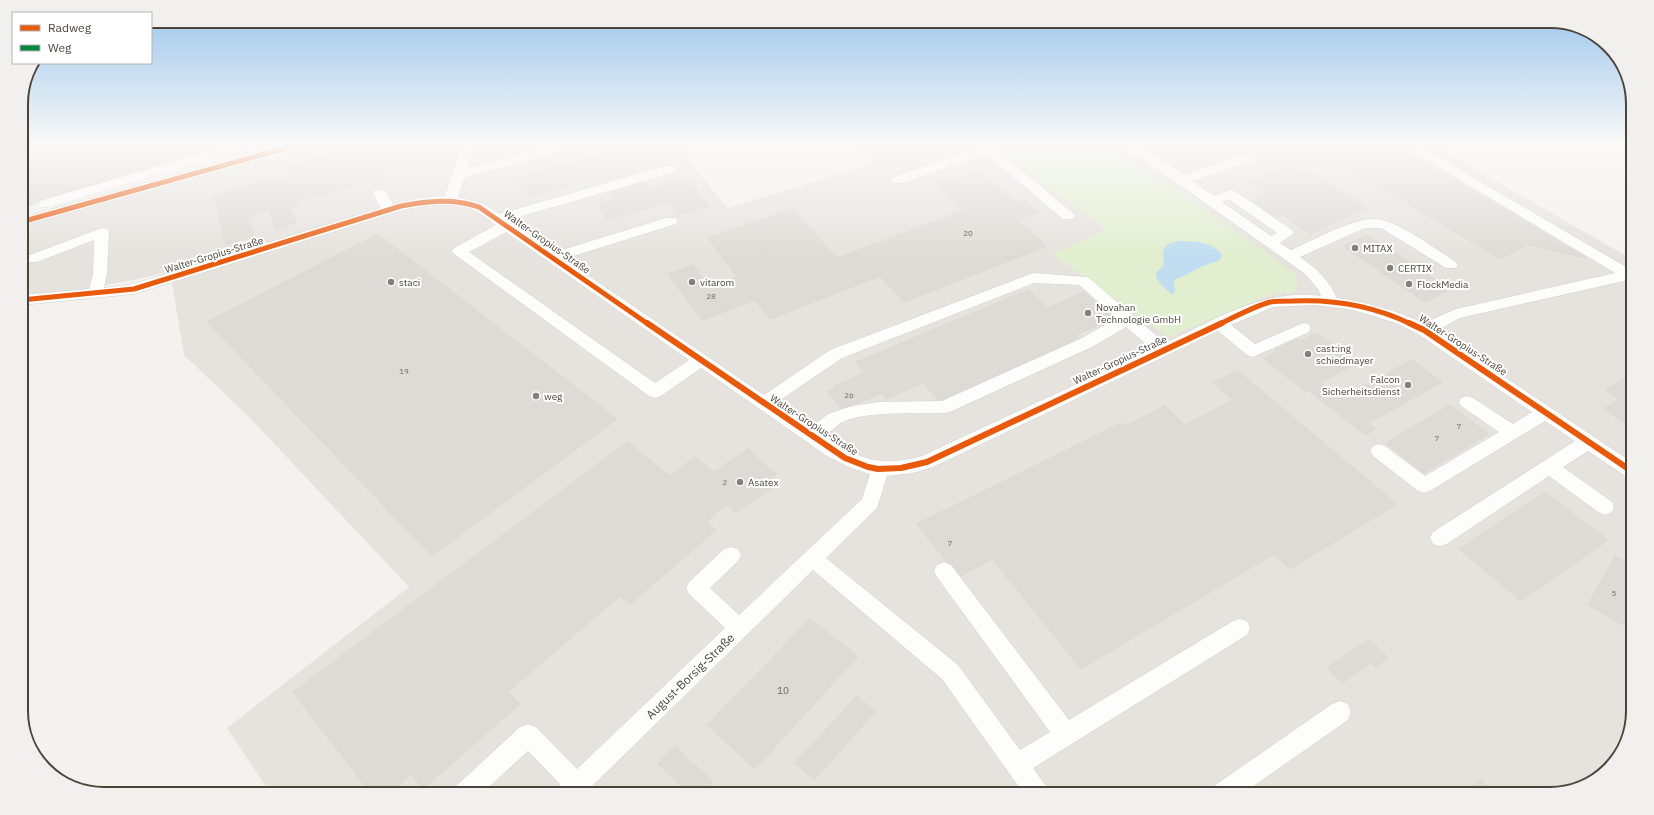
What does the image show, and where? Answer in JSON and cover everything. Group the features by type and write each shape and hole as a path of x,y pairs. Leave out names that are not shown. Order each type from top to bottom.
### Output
{"street":[{"path":"28,211 75,194 116,182"},
{"path":"28,220 164,182"},
{"path":"451,199 456,182"},
{"path":"628,182 501,222 459,251 507,288 655,392 700,360"},
{"path":"1023,182 1068,216"},
{"path":"1186,182 1290,256 1320,280 1331,301"},
{"path":"1471,182 1626,273"},
{"path":"380,193 389,210"},
{"path":"1212,201 1230,194 1287,233 1270,242"},
{"name":"Walter-Gropius-Straße","path":"28,299 134,289 389,210 428,201 451,199 479,207 763,404 853,463 880,470 905,469 927,462 1253,308 1272,302 1291,300 1331,301 1375,310 1424,330 1626,467"},
{"path":"553,258 580,248 671,221"},
{"path":"1290,256 1362,224 1375,223 1385,225 1451,265"},
{"path":"32,259 102,232 100,274 95,294"},
{"path":"1424,330 1456,314 1626,276"},
{"path":"763,404 836,354 1033,278 1083,280 1127,320 1164,350"},
{"path":"812,437 834,419 852,412 878,408 944,407 1086,343 1127,320"},
{"path":"1220,324 1253,351 1303,328"},
{"path":"1467,402 1512,432"},
{"path":"1379,451 1424,486 1546,412"},
{"path":"1440,538 1589,441"},
{"path":"1550,466 1605,507"},
{"name":"August-Borsig-Straße","path":"575,787 870,503 880,470"},
{"path":"731,556 696,588 740,629"},
{"path":"812,558 950,672 1033,787"},
{"path":"944,571 1066,735"},
{"path":"1018,764 1240,628"},
{"path":"1232,787 1340,712"},
{"path":"472,787 528,735 570,787"}],"shaded area":[{"path":"177,182 706,182 728,208 812,182 1042,182 1106,229 1107,182 1498,182 1626,256 1625,726 1618,745 1600,768 1584,779 1574,783 1565,786 1550,787 266,787 227,728 409,587 249,417 184,355 170,272 84,290 28,294 28,222"}],"green space":[{"path":"1042,182 1162,182 1185,196 1296,274 1297,292 1271,294 1168,337 1052,254 1106,229"}],"water":[{"path":"1178,241 1207,244 1222,254 1219,261 1207,264 1174,280 1175,292 1172,294 1159,282 1156,273 1164,265 1163,250 1168,244"}],"building":[{"path":"28,182 100,182 40,200 37,203 28,206"},
{"path":"259,182 267,182 268,185 278,182 364,182 297,202 298,205 290,207 296,223 276,229 269,210 247,217 253,236 226,245 214,196"},
{"path":"516,182 581,182 532,196 527,187 520,189"},
{"path":"646,182 651,188 671,182 692,182 709,206 678,215 669,202 608,220 598,204 613,200 609,193"},
{"path":"946,182 992,182 1017,203 1025,200 1038,212 1017,220 1047,246 904,302 880,276 770,319 755,300 702,320 668,274 693,265 709,287 737,277 708,238 793,209 837,258 963,211 937,185"},
{"path":"1326,182 1367,208 1310,234 1283,215 1277,218 1253,201 1267,195 1249,183"},
{"path":"1372,182 1457,182 1586,258 1527,245 1500,259"},
{"path":"378,234 617,419 432,556 207,322"},
{"path":"1367,235 1450,289 1425,302 1343,246"},
{"path":"1028,290 1047,308 1084,292 1112,316 1104,320 1105,322 1076,335 1079,338 942,400 938,400 923,383 886,399 882,393 841,408 827,391 835,388 834,386 865,373 856,362"},
{"path":"1316,333 1357,363 1320,383 1340,399 1412,360 1442,382 1369,423 1376,429 1365,435 1308,390 1305,391 1264,359 1277,351 1275,349 1298,339 1301,341"},
{"path":"1238,371 1397,504 1290,569 1274,554 1081,669 992,559 961,576 952,564 946,561 917,524 1121,423 1125,426 1165,406 1185,425 1233,400 1213,383"},
{"path":"1626,378 1626,423 1604,409 1619,399 1606,390"},
{"path":"1450,405 1489,434 1424,473 1386,443"},
{"path":"627,442 670,476 695,457 714,472 749,448 762,463 777,474 771,478 775,486 735,513 727,504 706,522 716,530 630,604 620,596 508,692 520,704 425,787 421,787 411,775 396,787 366,787 293,692"},
{"path":"1545,492 1608,540 1521,601 1459,549"},
{"path":"1615,556 1626,562 1626,618 1623,625 1588,605"},
{"path":"810,619 858,656 755,769 707,725"},
{"path":"1369,639 1388,658 1375,667 1371,663 1342,683 1327,668"},
{"path":"857,696 875,712 814,780 795,763"},
{"path":"675,746 713,782 708,787 682,787 658,764"},
{"path":"1481,780 1488,787 1472,787"}],"cycle path":[{"path":"28,220 164,182"},
{"path":"28,299 134,289 401,206 441,200 460,202 479,207 833,451 845,458 868,467 878,469 901,468 927,462 1253,308 1272,302 1315,300 1353,305 1401,319 1424,330 1626,467"}],"place":[{"name":"MITAX","path":"1355,248"},
{"name":"CERTIX","path":"1390,268"},
{"name":"staci","path":"391,282"},
{"name":"vitarom","path":"692,282"},
{"name":"FlockMedia","path":"1409,284"},
{"name":"Novahan Technologie GmbH","path":"1088,313"},
{"name":"cast:ing schiedmayer","path":"1308,354"},
{"name":"Falcon Sicherheitsdienst","path":"1408,385"},
{"name":"weg","path":"536,396"},
{"name":"Asatex","path":"740,482"}]}
